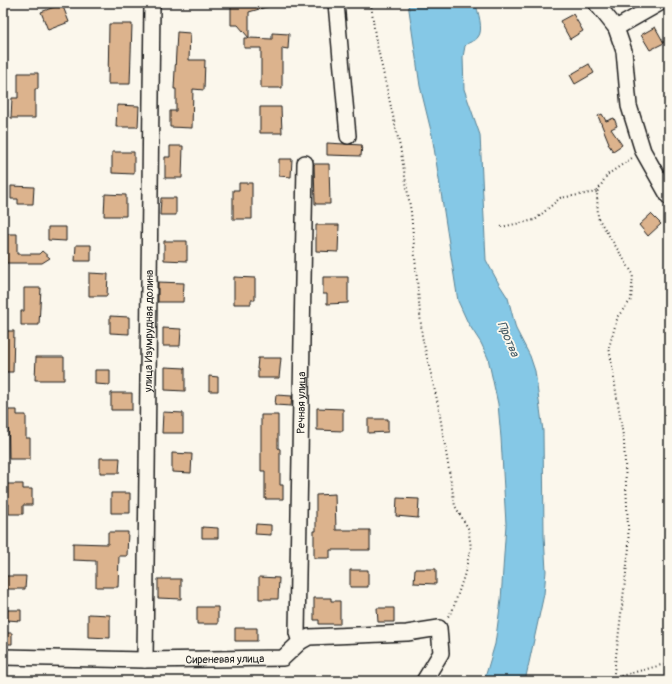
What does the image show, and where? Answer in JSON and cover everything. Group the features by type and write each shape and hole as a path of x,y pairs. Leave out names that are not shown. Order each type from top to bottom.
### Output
{"street":[{"name":"улица Изумрудная долина","path":"145,660 152,3"},
{"path":"336,3 348,136"},
{"path":"596,3 616,28 624,51 629,106 643,150 669,197"},
{"path":"616,28 660,3"},
{"name":"Речная улица","path":"300,642 297,633 305,163"},
{"name":"Сиреневая улица","path":"3,657 145,660 283,658 300,642 309,637 407,633 439,628"},
{"path":"424,681 441,653 439,628"}],"path":[{"path":"371,3 375,36 400,146 411,212 422,336 438,404 455,506 468,528 471,547 464,576 453,610 439,628"},
{"path":"643,150 607,175 598,192 598,218 633,274 631,300 618,316 608,347 624,442 629,548 613,680 669,663"},
{"path":"502,228 535,220 560,198 598,192"}],"water":[{"name":"Протва","path":"408,3 475,3 480,20 480,34 477,39 465,46 463,57 464,89 480,135 486,260 508,298 516,329 530,356 535,371 543,431 544,536 546,571 544,594 525,681 484,681 495,644 501,600 506,524 498,404 488,358 481,343 468,323 458,301 432,135 420,86"}],"building":[{"path":"231,3 272,3 273,5 249,12 249,38 238,25 231,25"},
{"path":"62,4 69,22 48,30 41,12"},
{"path":"573,14 583,31 570,39 560,21"},
{"path":"109,24 132,24 130,84 108,84"},
{"path":"655,27 664,43 650,50 641,35"},
{"path":"177,32 190,33 189,60 205,60 204,90 193,89 192,128 170,127 170,111 176,111 176,89 174,89"},
{"path":"272,33 289,34 288,49 282,48 282,88 261,88 261,48 244,48 244,38 272,39"},
{"path":"589,64 594,73 575,84 570,75"},
{"path":"18,73 38,73 38,89 35,89 35,118 11,118 12,98 18,98"},
{"path":"117,105 139,106 138,127 116,127"},
{"path":"260,107 281,107 282,133 260,133"},
{"path":"602,114 606,121 614,118 617,126 611,129 622,145 613,151 608,144 609,143 598,116"},
{"path":"327,143 362,145 361,156 327,155"},
{"path":"170,146 183,146 182,178 165,178 165,157 170,157"},
{"path":"112,152 134,152 134,174 112,173"},
{"path":"279,159 292,159 291,177 279,176"},
{"path":"314,164 329,164 330,204 315,204"},
{"path":"239,183 252,183 252,219 233,219 233,190 239,190"},
{"path":"11,186 34,187 33,204 18,204 18,199 11,199"},
{"path":"105,194 126,195 126,216 104,216"},
{"path":"161,198 176,198 176,215 160,215"},
{"path":"651,214 661,224 648,236 639,225"},
{"path":"316,225 339,225 338,252 316,251"},
{"path":"48,227 66,227 66,241 48,240"},
{"path":"6,234 17,234 17,254 39,254 42,251 50,258 42,263 6,263"},
{"path":"164,241 187,241 187,261 164,260"},
{"path":"76,245 91,245 91,261 75,261"},
{"path":"89,273 108,274 107,296 89,296"},
{"path":"234,277 255,278 255,300 251,300 251,304 234,304"},
{"path":"323,277 348,277 348,303 327,304 327,294 323,294"},
{"path":"158,282 184,283 183,302 158,302"},
{"path":"24,288 41,288 39,325 21,325 21,311 24,311"},
{"path":"110,316 129,317 129,334 110,333"},
{"path":"163,328 181,329 180,346 163,346"},
{"path":"4,331 14,331 13,372 4,372"},
{"path":"36,357 64,357 64,380 35,380"},
{"path":"258,358 281,358 279,378 258,378"},
{"path":"165,367 185,368 185,391 165,390"},
{"path":"95,370 110,370 110,385 95,384"},
{"path":"209,376 218,377 218,391 209,391"},
{"path":"111,393 132,393 132,410 111,410"},
{"path":"276,395 292,396 291,406 275,405"},
{"path":"317,408 343,409 343,431 317,430"},
{"path":"8,410 17,410 17,415 26,415 26,438 30,438 30,459 9,459"},
{"path":"163,412 183,413 183,433 162,433"},
{"path":"261,415 278,415 280,485 283,485 283,499 265,499 265,471 261,471"},
{"path":"368,419 388,419 388,432 368,433"},
{"path":"172,453 192,454 191,473 172,472"},
{"path":"100,458 120,458 119,473 100,473"},
{"path":"6,484 23,484 23,489 32,489 32,505 23,505 23,514 9,514 9,504 6,504"},
{"path":"111,493 130,493 130,513 111,513"},
{"path":"335,494 336,530 370,530 370,550 330,550 330,558 314,558 316,495"},
{"path":"397,498 419,499 418,518 396,516"},
{"path":"256,524 271,525 271,535 255,534"},
{"path":"202,527 218,528 218,538 202,538"},
{"path":"108,532 128,532 127,556 119,556 118,587 96,587 96,561 73,560 73,543 108,544"},
{"path":"415,569 436,569 436,584 414,583"},
{"path":"350,570 368,570 368,587 350,587"},
{"path":"6,576 26,576 25,589 6,589"},
{"path":"259,577 279,578 278,599 259,599"},
{"path":"158,579 181,579 181,599 158,598"},
{"path":"314,598 331,598 331,601 340,601 340,624 319,624 319,620 314,620"},
{"path":"197,607 218,607 218,624 197,624"},
{"path":"377,608 394,608 394,622 378,622"},
{"path":"7,610 21,610 21,621 7,620"},
{"path":"88,614 110,615 110,638 88,637"},
{"path":"235,628 257,628 257,641 235,641"},
{"path":"3,633 12,633 12,644 3,644"}]}
